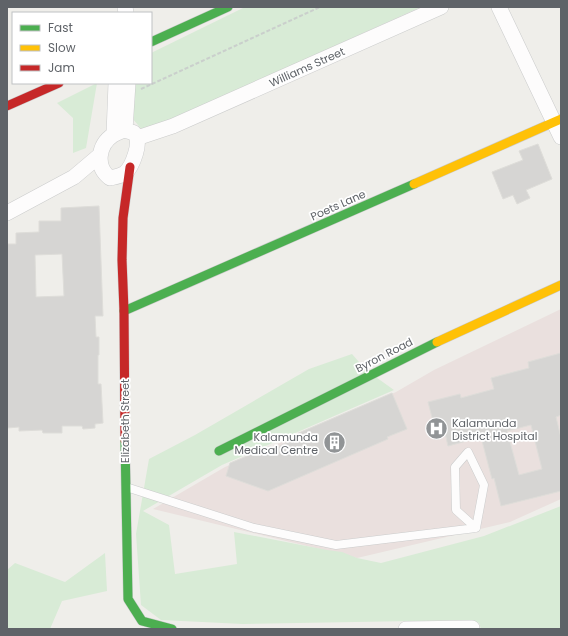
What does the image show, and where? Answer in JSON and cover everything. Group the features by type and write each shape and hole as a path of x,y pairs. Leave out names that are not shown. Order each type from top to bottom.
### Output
{"street":[{"path":"152,42 228,7"},
{"name":"Williams Street","path":"128,138 145,147 161,138 173,126 441,7"},
{"path":"499,7 558,121 561,137"},
{"path":"7,106 57,84"},
{"path":"74,177 124,174 130,167 124,86"},
{"name":"Poets Lane","path":"124,312 558,121"},
{"path":"7,213 74,177 100,155 103,146 128,138"},
{"name":"Elizabeth Street","path":"100,155 100,165 118,196 123,218"},
{"name":"Elizabeth Street","path":"130,167 123,218 122,260 128,599 142,621 172,629"},
{"name":"Byron Road","path":"219,451 446,338 561,285"},
{"path":"406,629 472,628"}],"lane":[{"path":"468,452 484,485 476,528 456,510 455,467 468,452"},
{"path":"125,487 254,528 336,545 476,528"}],"path":[{"path":"152,83 320,7"},
{"path":"124,86 135,91 150,84"}],"shaded area":[{"name":"Kalamunda District Hospital","path":"561,309 561,499 510,522 357,558 153,509 225,467 396,392 434,370"}],"green space":[{"path":"245,7 421,7 144,132 132,118 133,84 152,84 152,53"},
{"path":"97,84 86,148 73,153 73,118 57,103"},
{"path":"352,354 366,370 394,390 222,465 143,511 169,525 175,574 237,564 234,532 342,552 357,558 381,563 484,536 561,506 561,629 481,629 479,623 472,620 243,624 161,620 141,605 136,534 149,459 195,435 309,369"},
{"path":"105,553 107,591 62,601 50,629 7,629 7,570 15,563 65,582"}],"building":[{"path":"538,144 552,179 526,190 530,198 517,204 513,195 503,199 492,172 523,160 519,151"},
{"path":"99,206 103,316 95,316 96,337 99,337 98,384 101,384 103,423 95,424 95,428 83,429 82,426 62,426 62,433 43,433 42,430 19,431 19,427 7,428 7,244 16,244 16,233 39,232 39,221 61,221 61,208","holes":["62,254 64,296 36,297 35,255"]},
{"path":"561,353 561,415 556,417 561,438 561,491 501,506 481,437 448,446 442,419 433,421 428,402 460,394 461,398 494,389 491,378 529,368 528,362","holes":["531,425 542,469 519,475 507,431"]},
{"name":"Kalamunda Medical Centre","path":"392,393 407,429 387,437 388,439 268,491 226,476 230,463 271,446 273,449 295,439 294,435"}],"traffic: fast":[{"path":"152,42 228,7"},
{"path":"124,311 414,184"},
{"path":"219,451 437,342"},
{"path":"125,440 128,599 142,621 172,629"}],"traffic: slow":[{"path":"414,184 561,119"},
{"path":"437,342 561,285"}],"traffic: jam":[{"path":"7,106 57,84"},
{"path":"125,440 122,260 123,218 130,167"}],"place":[{"name":"Kalamunda District Hospital","path":"436,429"},
{"name":"Kalamunda Medical Centre","path":"334,443"}]}
